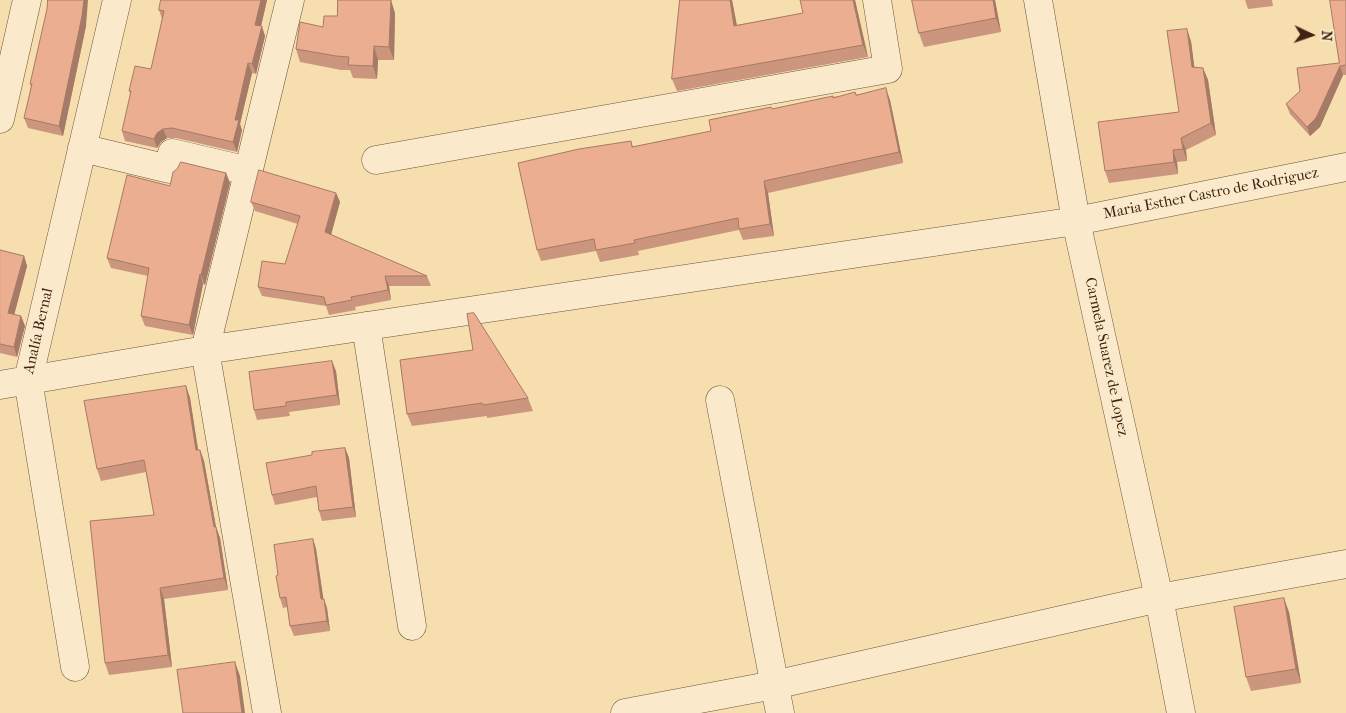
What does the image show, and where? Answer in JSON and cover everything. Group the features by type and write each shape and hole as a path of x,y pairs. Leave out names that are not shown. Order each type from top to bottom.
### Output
{"street":[{"path":"0,119 27,0"},
{"name":"Analía Bernal","path":"74,667 28,380 118,0"},
{"path":"267,713 205,350 290,0"},
{"path":"376,160 888,69 877,0"},
{"name":"Carmela Suarez de Lopez","path":"1038,0 1076,221 1159,598 1181,713"},
{"path":"82,148 169,169 172,153 249,171"},
{"name":"Maria Esther Castro de Rodriguez","path":"0,385 205,350 1076,221 1346,167"},
{"path":"366,326 412,626"},
{"path":"720,400 780,713"},
{"path":"625,713 774,685 1159,598 1346,564"}],"building":[{"path":"48,0 84,0 59,126 24,118"},
{"path":"161,0 261,0 255,25 262,26 252,64 248,63 235,120 239,120 233,142 172,128 163,129 157,133 154,139 122,131 135,66 151,69 164,11 159,10"},
{"path":"338,0 391,0 389,47 374,46 373,66 348,65 349,57 296,49 300,22 323,27 324,16 337,16"},
{"path":"680,0 730,0 734,26 803,13 800,0 853,0 863,45 672,79"},
{"path":"912,0 993,0 996,18 919,33"},
{"path":"1330,0 1346,0 1346,65 1340,66 1316,118 1307,127 1286,104 1300,91 1297,68 1339,63"},
{"path":"1187,29 1192,67 1203,68 1211,123 1181,138 1183,149 1173,150 1174,162 1105,171 1098,122 1179,112 1167,31"},
{"path":"886,88 899,152 764,181 770,224 739,229 738,218 634,240 635,243 596,250 594,239 537,250 518,163 579,149 631,141 632,147 711,131 709,120 771,107 772,109 833,96 833,98 855,92 856,95"},
{"path":"181,162 226,173 189,325 141,316 149,268 107,258 127,175 170,186 173,172"},
{"path":"259,170 336,193 325,232 427,276 385,276 388,290 351,297 352,300 326,305 324,297 258,287 262,261 285,264 300,216 251,202"},
{"path":"0,250 24,256 8,313 21,316 14,347 0,344"},
{"path":"474,313 528,398 407,414 400,360 473,350 467,314"},
{"path":"332,361 337,395 286,402 286,406 254,410 249,372"},
{"path":"186,386 196,450 200,450 214,527 216,527 224,578 160,588 168,655 105,663 90,521 154,515 144,460 97,469 84,401"},
{"path":"345,448 353,507 319,511 316,486 272,495 266,463 312,455 312,452"},
{"path":"313,539 321,599 324,599 327,621 290,626 286,597 280,598 274,545"},
{"path":"1284,598 1296,669 1246,677 1234,607"},
{"path":"235,662 242,713 183,713 177,670"}]}
